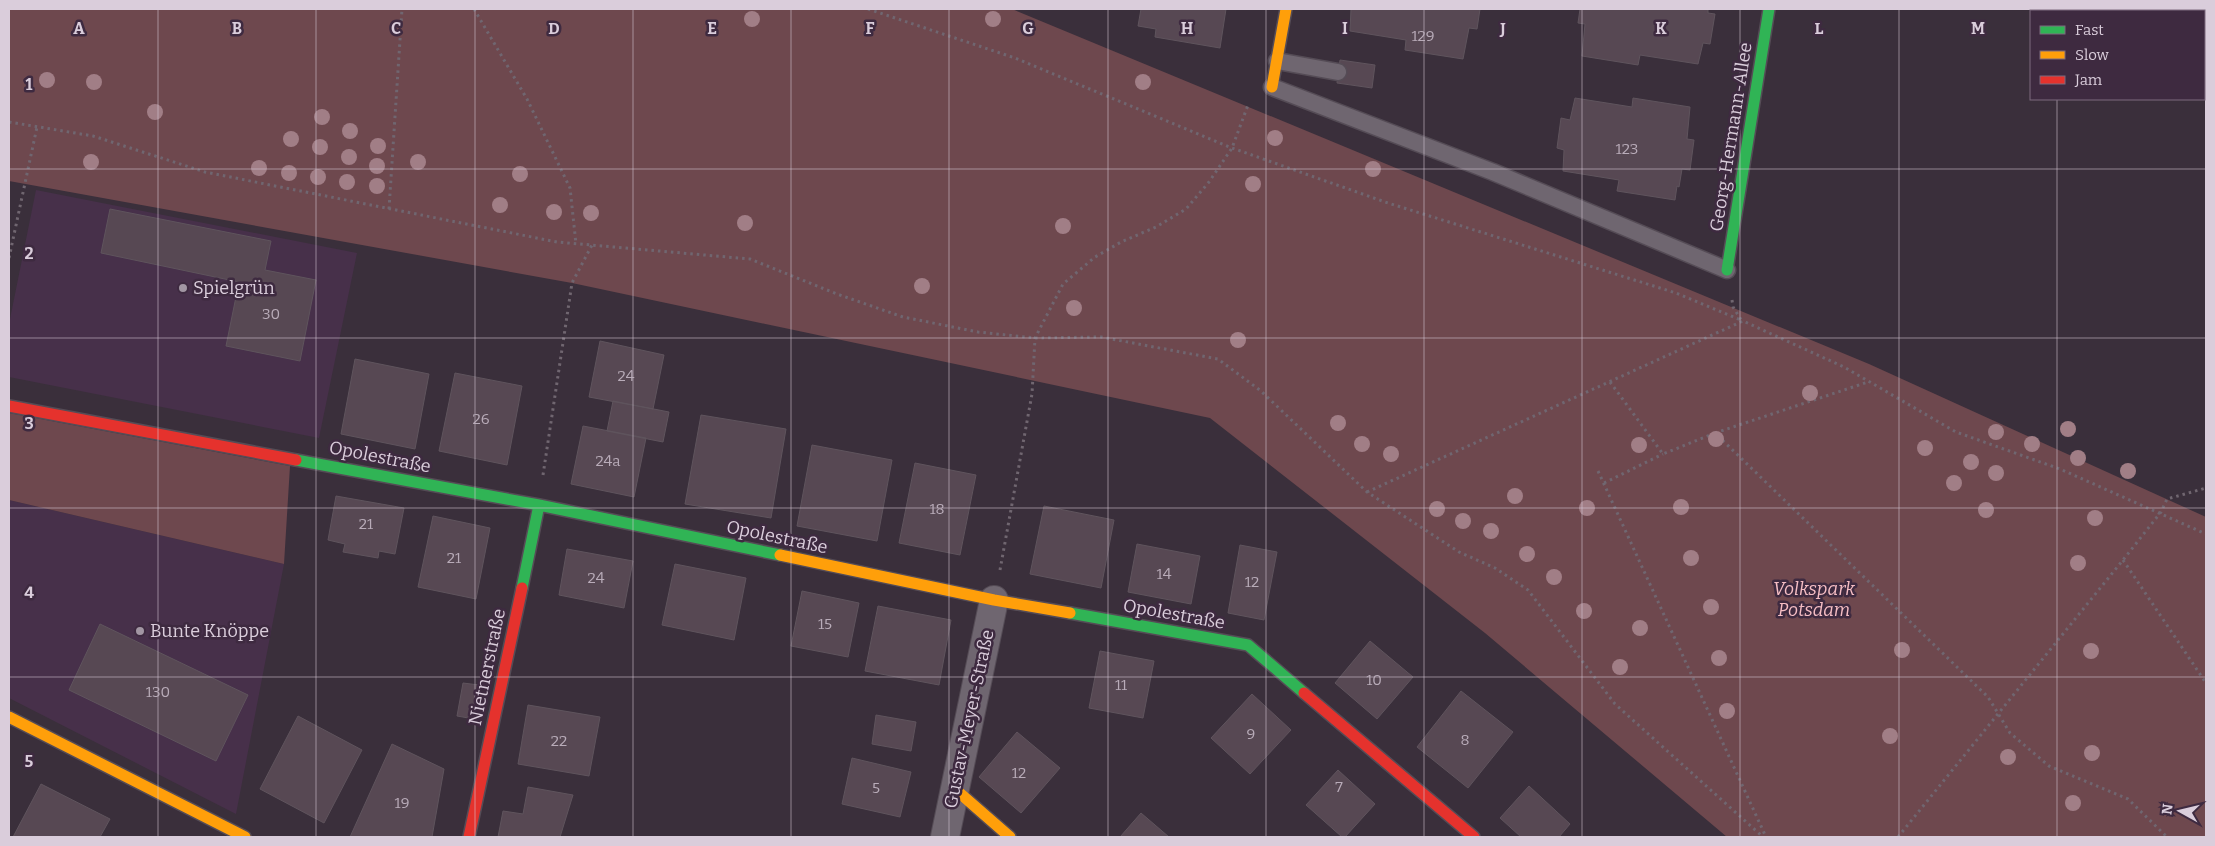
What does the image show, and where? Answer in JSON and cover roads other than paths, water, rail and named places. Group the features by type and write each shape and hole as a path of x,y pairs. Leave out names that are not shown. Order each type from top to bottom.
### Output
{"street":[{"path":"1272,87 1286,9"},
{"name":"Georg-Hermann-Allee","path":"1727,270 1769,9"},
{"name":"Opolestraße","path":"9,406 539,505 994,600 1248,645 1474,837"},
{"name":"Nietnerstraße","path":"469,837 539,505"},
{"name":"Gustav-Meyer-Straße","path":"945,837 994,600"},
{"path":"9,717 245,837"},
{"path":"955,789 1010,837"}],"lane":[{"path":"1277,61 1338,72"},
{"path":"1272,87 1494,172 1727,270"}],"place":[{"name":"Spielgrün","path":"183,288"},
{"name":"Bunte Knöppe","path":"140,631"}],"park label":[{"name":"Volkspark Potsdam","path":"1814,599"}]}
